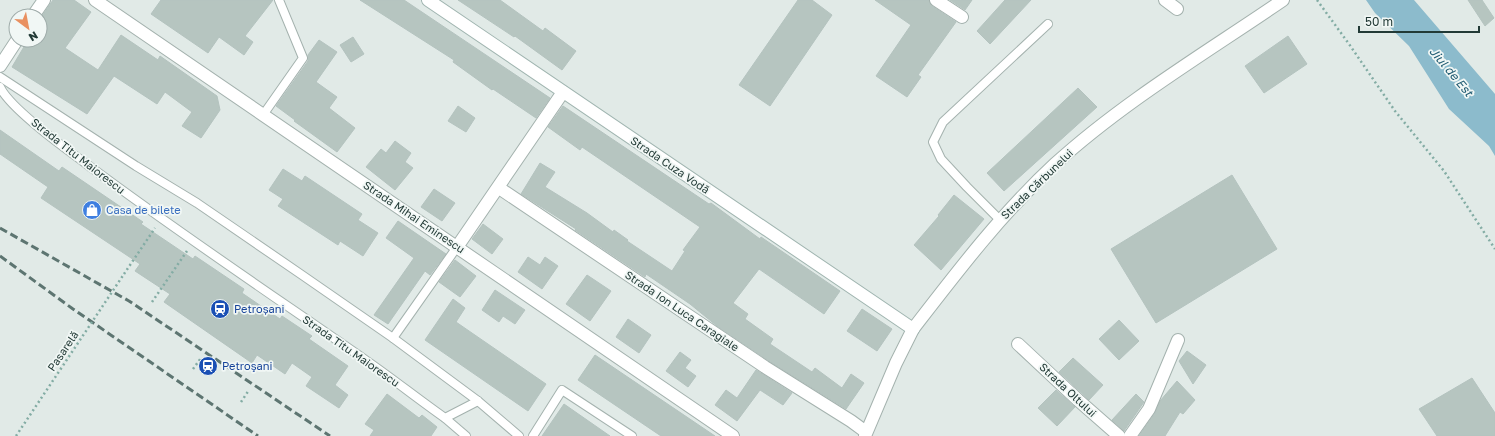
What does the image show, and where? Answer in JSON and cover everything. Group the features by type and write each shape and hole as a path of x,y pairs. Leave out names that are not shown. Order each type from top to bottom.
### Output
{"street":[{"name":"Strada Mihai Eminescu","path":"95,0 733,436"},
{"name":"Strada Cuza Vodă","path":"428,0 913,330"},
{"path":"936,0 962,17"},
{"path":"1165,0 1177,9"},
{"name":"Strada Cărbunelui","path":"866,434 896,363 913,330 954,275 1000,220 1027,191 1056,163 1101,126 1146,93 1283,0"},
{"path":"0,66 12,48"},
{"path":"457,247 499,188 563,92"},
{"name":"Strada Ion Luca Caragiale","path":"499,188 765,367 851,421 866,434"},
{"path":"1130,436 1149,408 1178,340"},
{"name":"Strada Oltului","path":"1018,344 1119,436"}],"lane":[{"path":"263,115 303,58 279,0"},
{"path":"1000,220 966,187 941,159 933,142 942,122 1048,24"},
{"name":"Strada Titu Maiorescu","path":"0,77 136,166 197,203 392,338 478,401 519,436"},
{"name":"Strada Titu Maiorescu","path":"0,87 3,93 25,116 79,158 161,219 368,361 466,436"},
{"path":"392,338 457,247"},
{"path":"532,436 562,390 632,436"},
{"path":"444,418 478,401"}],"path":[{"path":"1317,0 1349,44 1394,111 1444,171 1495,249"},
{"name":"Pasarelă","path":"16,436 161,219"},
{"path":"152,302 194,241"},
{"path":"193,370 201,358"},
{"path":"241,402 250,390"}],"water":[{"name":"Jiul de Est","path":"1366,0 1414,0 1495,94 1495,156 1489,146 1449,109 1409,46 1375,13"}],"building":[{"path":"53,0 74,0 91,12 65,48 98,70 121,35 158,60 160,56 217,96 220,110 201,138 182,126 192,112 165,92 157,104 114,76 87,114 12,67 23,48 48,48 48,8"},
{"path":"161,0 273,0 245,36 253,42 244,55 219,37 208,53 151,14"},
{"path":"360,0 404,0 550,98 536,118 493,89 492,90 453,62 454,60"},
{"path":"458,0 500,0 543,31 545,28 576,51 562,70 515,36 514,37"},
{"path":"798,0 812,0 832,15 770,106 739,85"},
{"path":"875,0 929,0 932,6 956,22 918,75 921,77 907,97 876,76 911,25"},
{"path":"950,0 972,0 965,10"},
{"path":"1005,0 1031,0 990,44 977,31"},
{"path":"1468,0 1482,0 1494,18 1485,26"},
{"path":"1288,36 1307,64 1264,93 1245,66"},
{"path":"353,37 364,54 351,62 340,45"},
{"path":"319,40 337,52 316,82 337,97 329,108 355,128 337,152 276,106 308,61 308,55"},
{"path":"1078,88 1097,107 1004,191 987,173"},
{"path":"458,106 475,118 466,132 448,121"},
{"path":"563,106 709,204 711,203 760,239 761,237 840,291 824,314 759,269 733,303 748,314 745,319 773,339 770,344 812,372 815,368 842,388 851,374 864,383 846,409 769,361 717,326 690,304 646,274 645,277 575,230 576,229 521,194 540,163 555,172 545,187 587,213 613,232 614,230 628,240 627,241 672,271 685,251 683,250 700,227 582,147 580,150 548,127"},
{"path":"0,130 59,171 62,167 143,222 141,224 193,259 195,256 244,289 242,293 280,319 282,316 312,336 309,339 348,366 335,385 348,395 339,408 306,386 312,377 292,363 285,374 257,355 252,363 164,302 170,294 135,271 140,264 41,198 48,187 0,154"},
{"path":"395,141 411,153 405,162 413,168 395,190 366,167 381,149 386,153"},
{"path":"283,169 302,181 305,176 362,214 358,220 378,233 363,256 340,241 338,245 278,206 283,199 269,190"},
{"path":"1232,175 1277,249 1156,323 1111,249"},
{"path":"434,189 455,203 442,221 421,207"},
{"path":"954,195 984,219 941,270 914,245 939,216 938,215"},
{"path":"398,221 446,254 430,275 425,271 388,324 374,315 414,258 386,238"},
{"path":"483,224 503,239 492,254 472,239"},
{"path":"528,257 540,265 545,257 558,266 542,289 518,272"},
{"path":"455,260 476,276 460,297 439,282"},
{"path":"587,275 611,291 590,321 566,304"},
{"path":"495,290 525,310 515,324 503,316 499,322 482,310"},
{"path":"453,299 465,308 456,322 546,384 528,411 425,340"},
{"path":"862,309 892,329 877,351 847,331"},
{"path":"628,319 651,335 639,353 616,337"},
{"path":"1119,320 1139,341 1119,360 1099,339"},
{"path":"1187,351 1206,365 1193,384 1179,361"},
{"path":"680,352 691,360 685,368 696,376 688,387 666,371"},
{"path":"595,355 715,436 661,436 578,380"},
{"path":"1073,358 1103,385 1089,400 1059,372"},
{"path":"756,370 792,393 783,405 760,390 737,421 715,405 726,390 737,398"},
{"path":"1472,378 1495,413 1495,436 1437,436 1419,409"},
{"path":"1177,381 1195,400 1183,414 1180,412 1165,436 1139,436 1155,413 1160,401"},
{"path":"1056,390 1075,407 1057,426 1038,408"},
{"path":"387,394 419,418 422,415 437,427 431,436 370,436 374,430 365,424"},
{"path":"1136,394 1144,402 1124,431 1112,420"},
{"path":"564,404 610,436 542,436"}],"railway":[{"path":"0,228 129,301 330,436"},
{"path":"0,256 73,309 258,436"}],"place":[{"name":"Casa de bilete","path":"92,210"},
{"name":"Petroșani","path":"220,309"},
{"name":"Petroşani","path":"208,366"}]}
